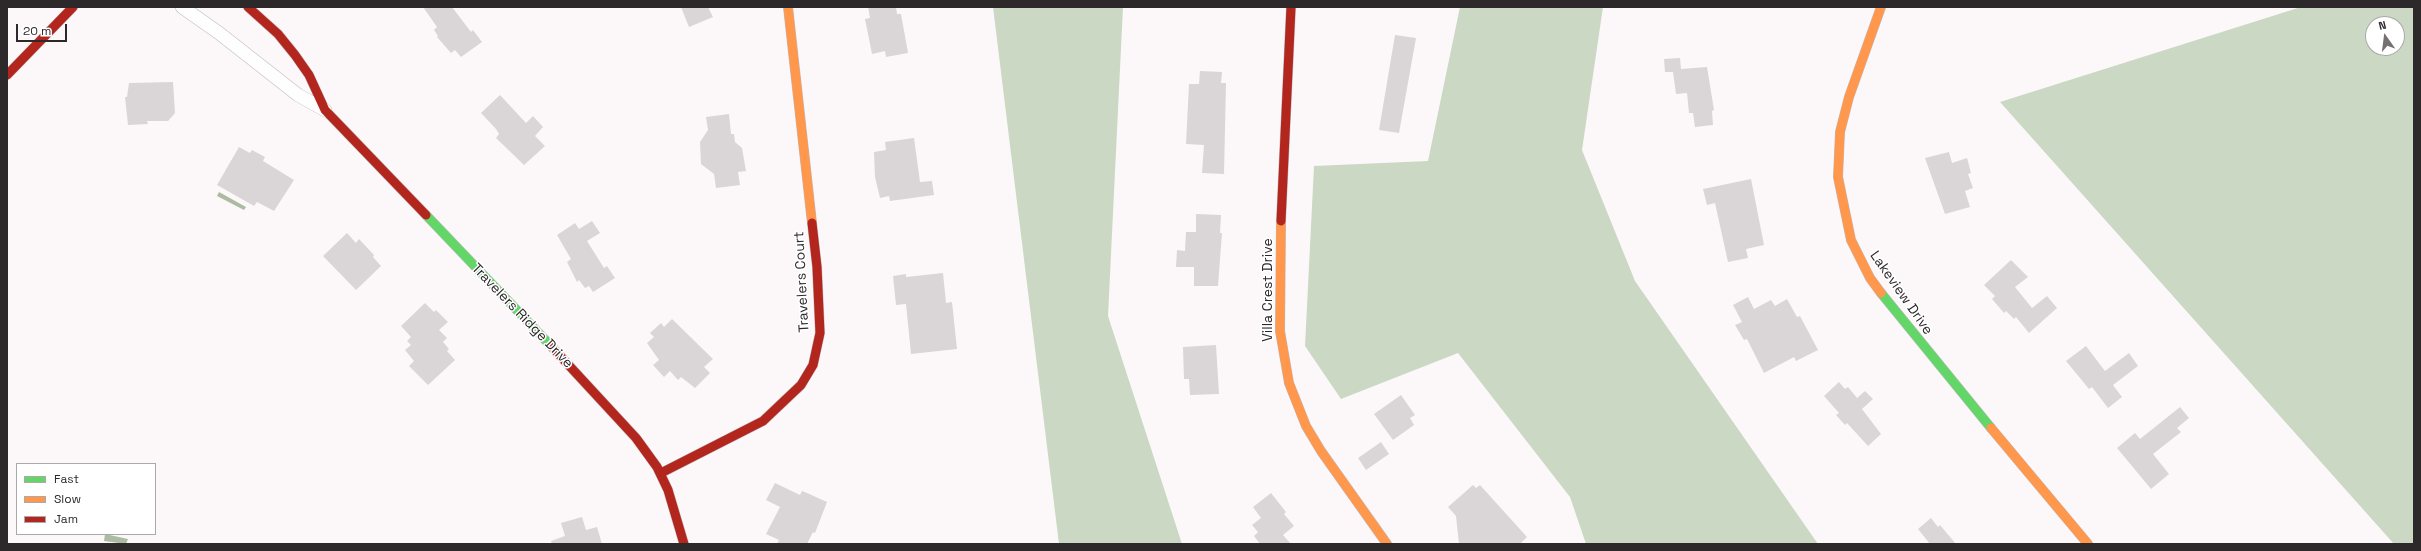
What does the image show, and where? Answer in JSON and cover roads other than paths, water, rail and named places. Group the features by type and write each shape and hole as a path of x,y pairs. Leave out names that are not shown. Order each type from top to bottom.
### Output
{"street":[{"path":"7,75 74,7"},
{"name":"Travelers Ridge Drive","path":"182,7 219,33 298,95 325,110 574,370 632,434 661,474 674,505 684,544"},
{"name":"Travelers Ridge Drive","path":"248,7 278,34 295,55 309,75 325,110"},
{"name":"Travelers Court","path":"661,474 725,442 763,421 777,410 801,385 813,365 818,348 820,333 818,274 788,7"},
{"name":"Villa Crest Drive","path":"1291,7 1281,225 1280,324 1283,357 1289,383 1306,426 1321,451 1387,544"},
{"name":"Lakeview Drive","path":"1881,7 1850,96 1840,132 1838,176 1851,240 1870,278 1906,326 2088,544"}]}
